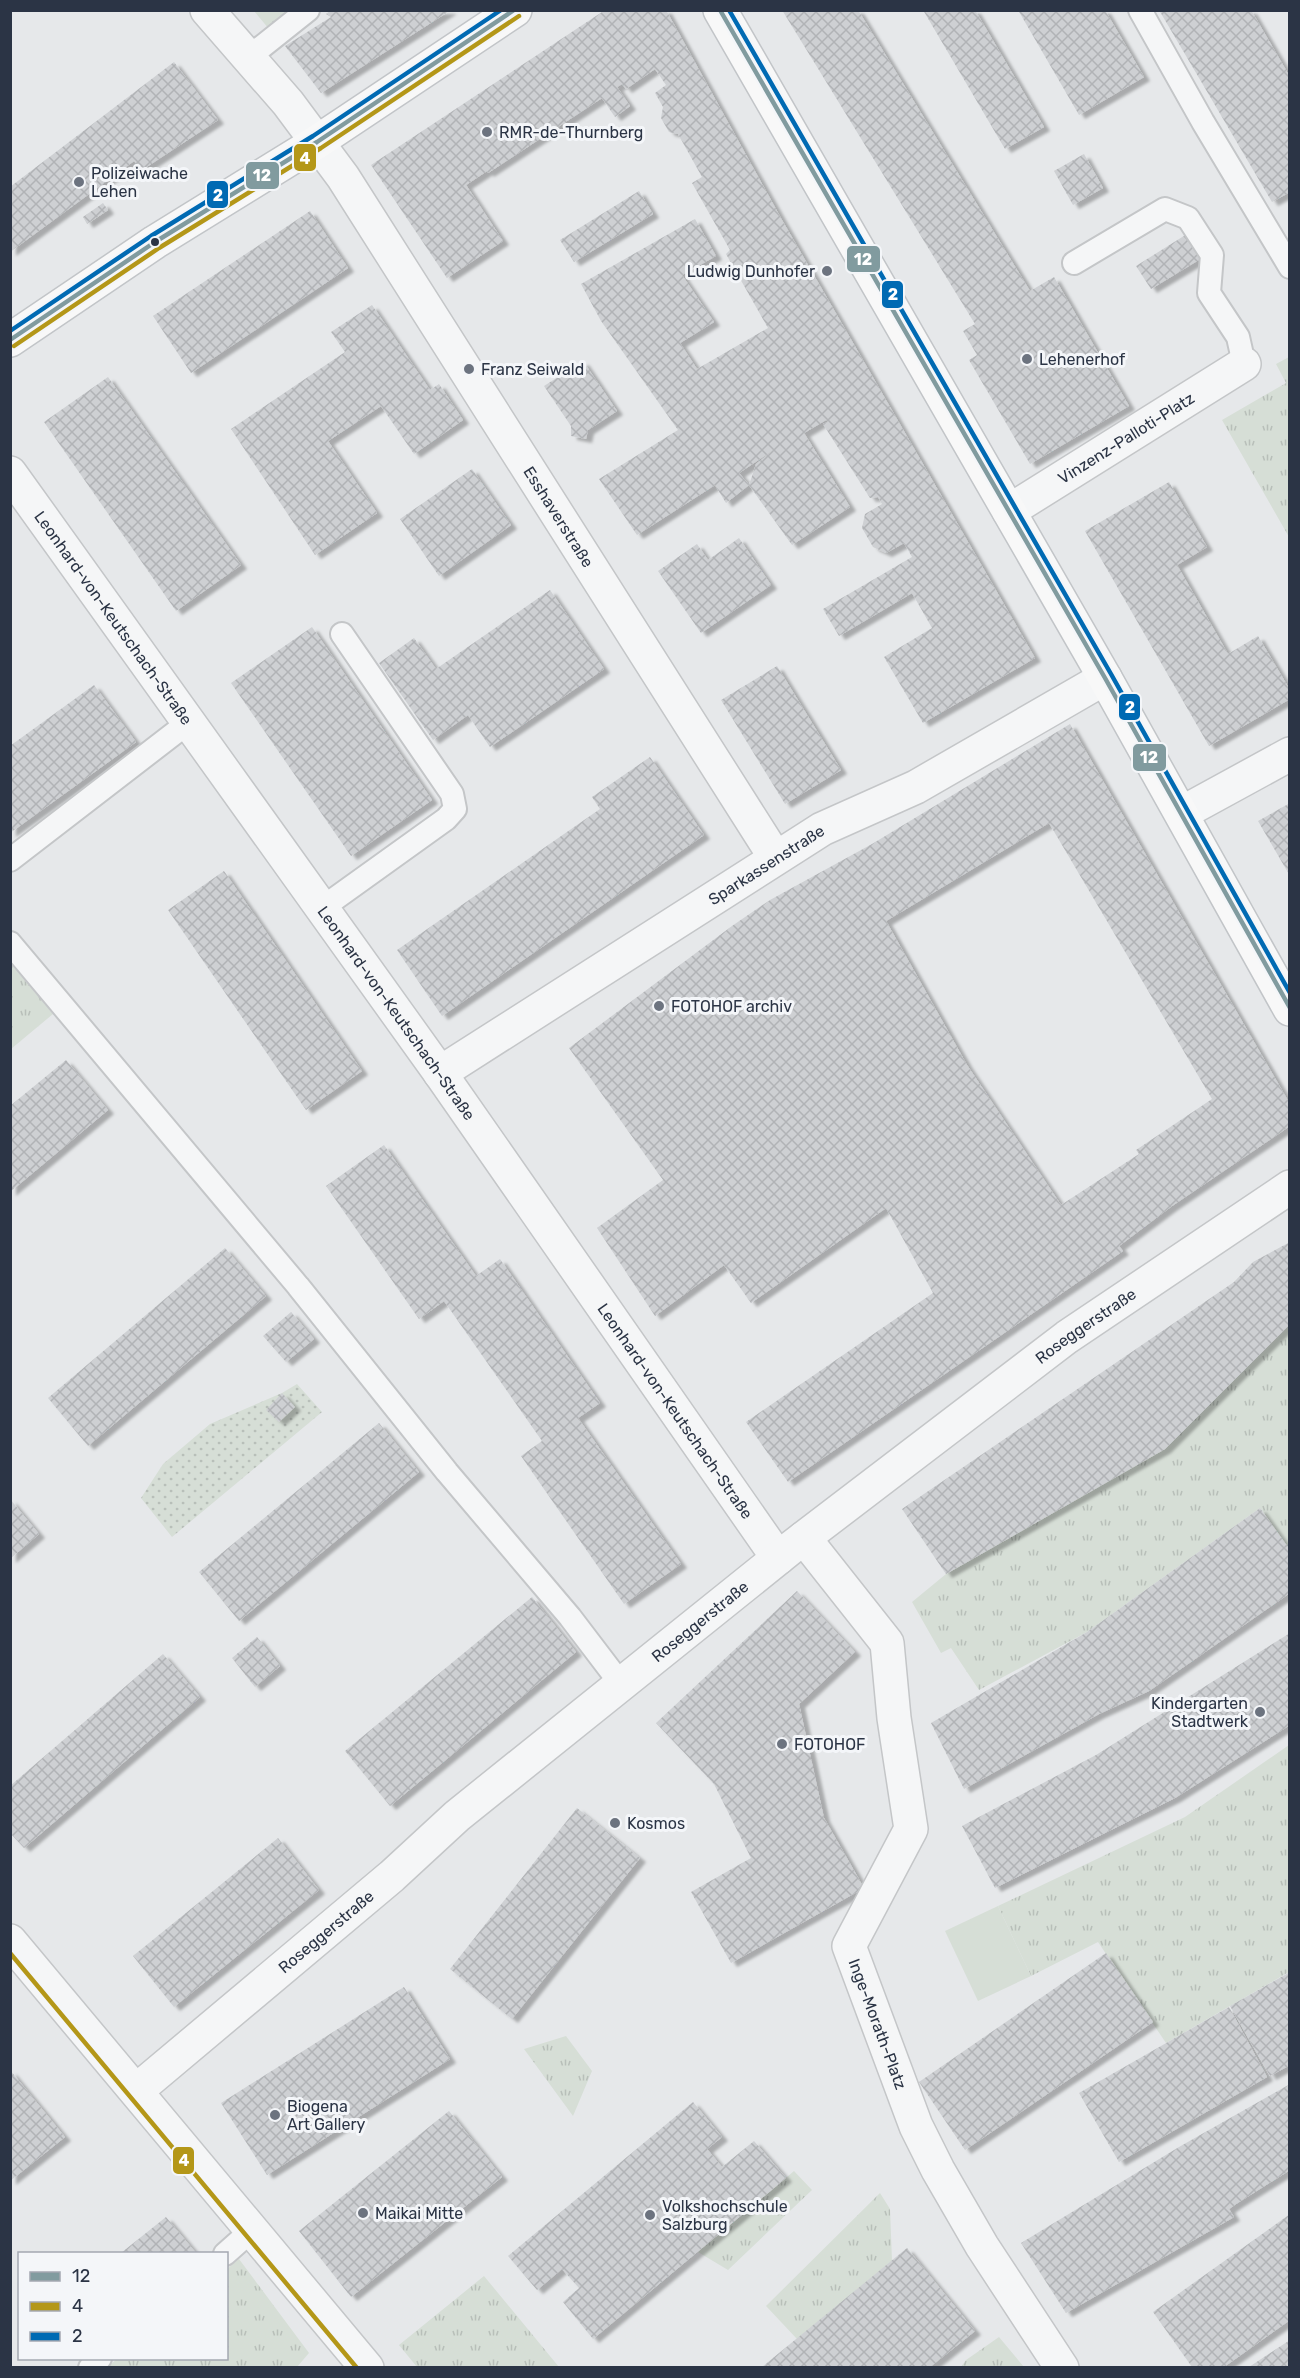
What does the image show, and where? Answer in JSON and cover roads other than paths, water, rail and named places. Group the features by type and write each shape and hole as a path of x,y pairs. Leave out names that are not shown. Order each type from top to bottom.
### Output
{"main road":[{"path":"10,340 155,242 317,142 515,10"},
{"path":"720,10 1105,678 1290,1009"}],"street":[{"name":"Esshaverstraße","path":"207,10 288,103 343,177 775,857"},
{"name":"Vinzenz-Palloti-Platz","path":"1009,511 1244,364"},
{"name":"Leonhard-von-Keutschach-Straße","path":"10,473 440,1073 778,1558"},
{"name":"Sparkassenstraße","path":"440,1073 822,829 916,787 1105,678"},
{"path":"1182,813 1290,754"},
{"name":"Roseggerstraße","path":"136,2091 393,1876 458,1816 778,1558 1067,1337 1290,1187"},
{"name":"Inge-Morath-Platz","path":"804,1538 887,1643 894,1718 911,1829 849,1946 916,2126 938,2170 989,2256 1062,2367"},
{"path":"10,1941 367,2367"}],"lane":[{"path":"249,57 308,10"},
{"path":"1140,10 1203,122 1290,267"},
{"path":"1074,263 1165,209 1188,218 1212,255 1209,292 1238,337 1244,364"},
{"path":"321,908 446,819 455,809 452,794 342,634"},
{"path":"10,860 189,722"},
{"path":"10,944 291,1277 447,1472 570,1617 621,1684"},
{"path":"226,2252 252,2230"}],"place":[{"name":"RMR-de-Thurnberg","path":"487,132"},
{"name":"Polizeiwache Lehen","path":"79,182"},
{"name":"Ludwig Dunhofer","path":"827,271"},
{"name":"Lehenerhof","path":"1027,359"},
{"name":"Franz Seiwald","path":"469,369"},
{"name":"FOTOHOF archiv","path":"659,1006"},
{"name":"Kindergarten Stadtwerk","path":"1260,1712"},
{"name":"FOTOHOF","path":"782,1744"},
{"name":"Kosmos","path":"615,1823"},
{"name":"Biogena Art Gallery","path":"275,2115"},
{"name":"Maikai Mitte","path":"363,2213"},
{"name":"Volkshochschule Salzburg","path":"650,2215"}]}
